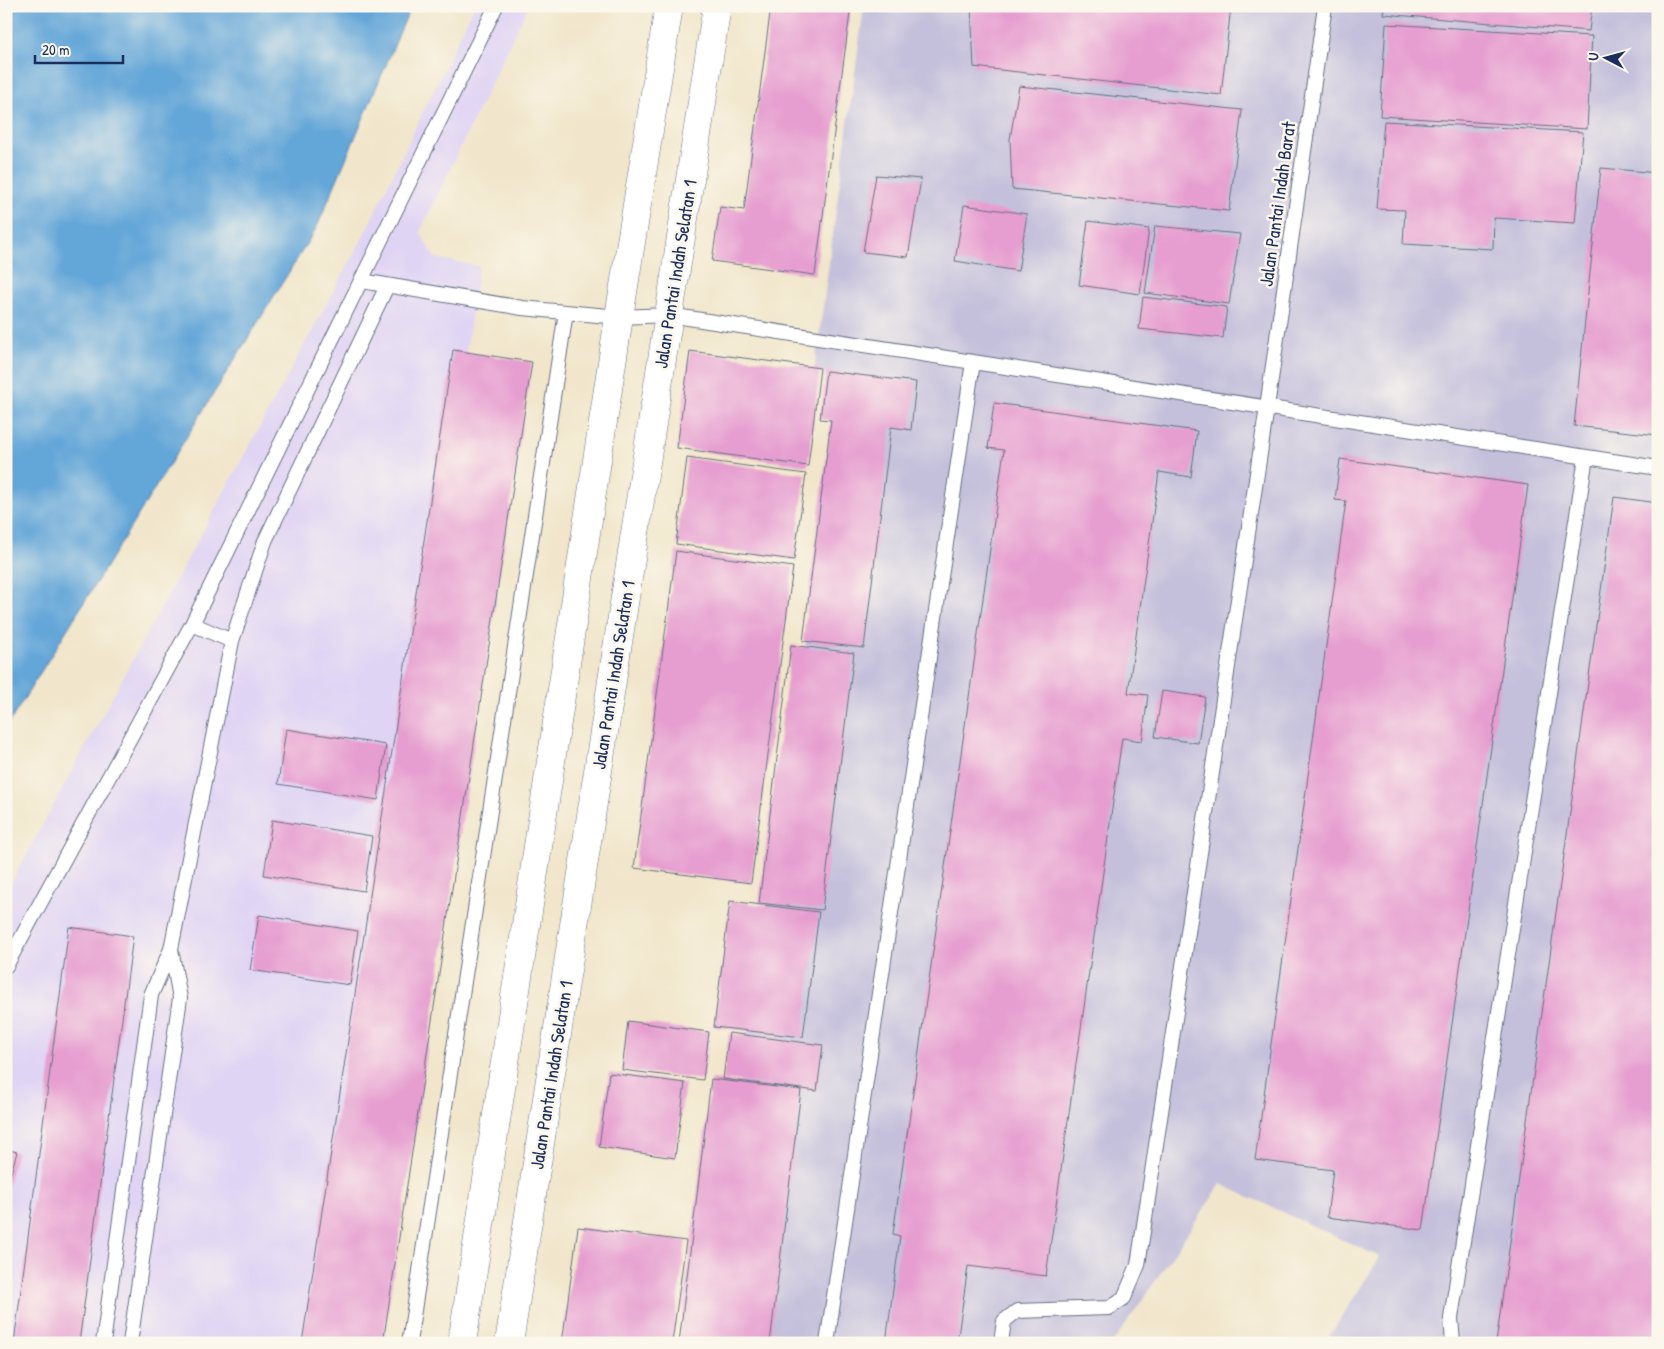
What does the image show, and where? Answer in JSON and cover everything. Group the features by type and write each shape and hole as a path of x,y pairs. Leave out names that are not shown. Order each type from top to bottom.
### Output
{"street":[{"path":"462,1343 619,317 669,6"},
{"name":"Jalan Pantai Indah Selatan 1","path":"509,1343 717,6"}],"lane":[{"path":"6,966 192,624 362,282 496,6"},
{"name":"Jalan Pantai Indah Barat","path":"1001,1343 1004,1321 1017,1310 1109,1308 1124,1298 1138,1265 1267,407 1325,6"},
{"path":"362,282 522,308 619,317 669,315 1658,468"},
{"path":"102,1343 150,995 171,949 232,641 265,540 387,286"},
{"path":"410,1343 566,312"},
{"path":"827,1343 973,362"},
{"path":"1453,1343 1451,1318 1586,457"},
{"path":"192,624 232,641"},
{"path":"130,1343 180,998 171,949"}],"shaded area":[{"path":"474,6 528,6 420,232 435,258 479,266 315,1343 6,1343 6,892 361,241"},
{"path":"864,6 1658,6 1658,1343 1325,1343 1380,1257 1221,1184 1113,1343 701,1343 846,373 814,372"}],"water":[{"path":"6,6 411,6 317,227 6,728"}],"building":[{"path":"771,6 851,6 815,275 712,261 720,207 744,210"},
{"path":"971,6 1231,6 1221,95 974,67"},
{"path":"1384,6 1592,6 1589,31 1383,14"},
{"path":"1386,24 1592,36 1587,129 1380,116"},
{"path":"1019,86 1242,110 1229,211 1012,189 1010,139"},
{"path":"1384,121 1583,132 1575,223 1494,218 1493,249 1403,244 1405,210 1377,209"},
{"path":"1656,121 1658,121 1658,143 1654,143"},
{"path":"1601,168 1658,173 1658,435 1574,426"},
{"path":"876,175 921,179 908,257 863,252"},
{"path":"964,205 1027,214 1018,271 955,261"},
{"path":"1088,221 1149,229 1140,294 1079,285"},
{"path":"1155,226 1240,234 1229,304 1145,293"},
{"path":"1143,297 1227,307 1223,338 1139,329"},
{"path":"453,350 532,362 383,1343 302,1343"},
{"path":"690,351 820,368 808,466 677,448"},
{"path":"826,371 916,382 911,430 891,427 864,648 803,641 831,420 820,419"},
{"path":"994,403 1197,431 1191,477 1159,472 1128,693 1148,695 1142,741 1122,738 1046,1276 968,1266 957,1343 886,1343 900,1236 893,1234 1004,450 988,448"},
{"path":"687,458 806,474 794,560 676,544"},
{"path":"1340,459 1528,485 1423,1230 1327,1217 1333,1170 1255,1160 1346,501 1335,500"},
{"path":"1614,497 1658,503 1657,1343 1496,1343"},
{"path":"676,551 793,567 751,883 634,868"},
{"path":"791,645 854,653 822,910 759,903"},
{"path":"1162,691 1205,697 1198,743 1155,737"},
{"path":"286,729 386,745 378,800 278,784"},
{"path":"272,820 372,836 364,891 264,875"},
{"path":"730,901 819,912 803,1037 714,1027"},
{"path":"259,915 358,931 350,985 250,970"},
{"path":"69,927 133,936 79,1343 14,1343"},
{"path":"628,1021 709,1032 703,1080 622,1070"},
{"path":"729,1033 823,1045 817,1091 723,1079"},
{"path":"609,1073 685,1083 675,1158 599,1147"},
{"path":"711,1079 801,1090 770,1343 679,1343"},
{"path":"6,1149 17,1152 7,1187 6,1187"},
{"path":"578,1227 686,1241 672,1343 562,1343"}]}
